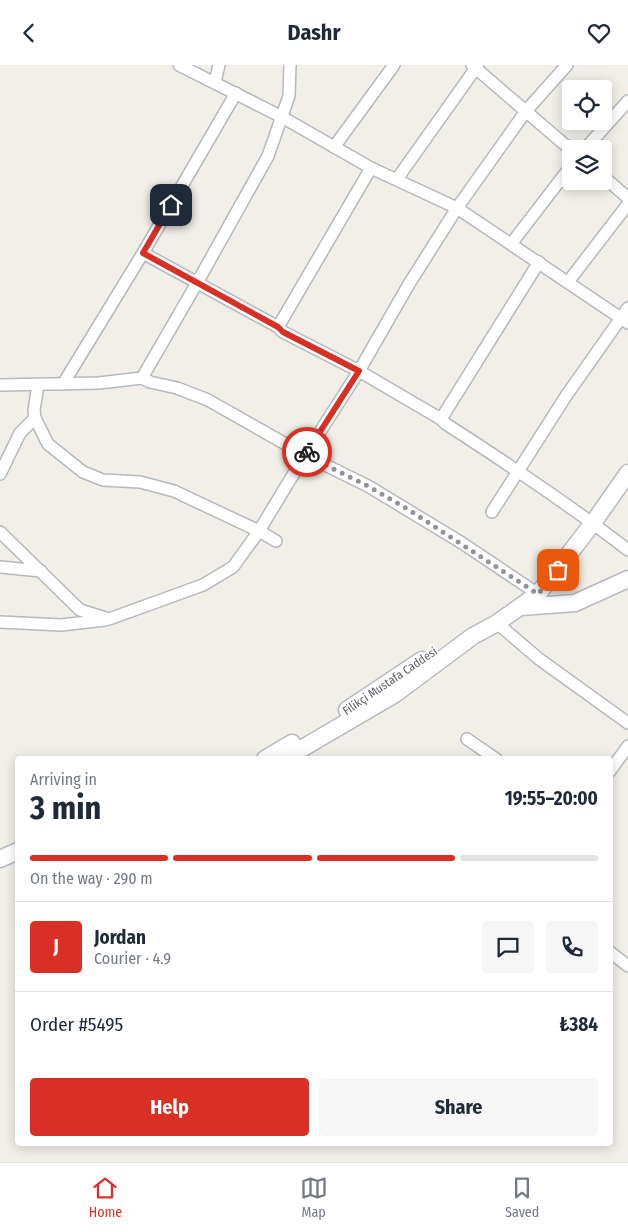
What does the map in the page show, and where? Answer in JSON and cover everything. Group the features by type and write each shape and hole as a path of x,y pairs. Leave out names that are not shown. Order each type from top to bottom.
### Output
{"street":[{"path":"179,65 282,117 372,169 457,208 624,320"},
{"path":"215,82 219,65"},
{"path":"142,378 268,156 289,96 290,65"},
{"path":"334,147 394,65"},
{"path":"0,623 61,625 109,619 203,585 233,567 259,531 359,371 409,284 457,208 526,111 568,65"},
{"path":"397,179 475,66 562,142"},
{"path":"63,384 143,253 236,93"},
{"path":"593,140 628,101"},
{"path":"278,327 372,169"},
{"path":"511,244 562,178"},
{"path":"612,184 628,198"},
{"path":"568,282 628,203"},
{"path":"143,253 278,327 283,332 359,371 441,419 518,470 628,550"},
{"path":"441,419 539,262"},
{"path":"492,511 566,396 624,320 628,308"},
{"path":"0,385 99,383 142,378 150,382 177,388 208,400 305,455 368,486 409,510 538,594"},
{"path":"38,385 34,410 35,418 48,444 83,472 103,480 140,482 174,491 276,541"},
{"path":"0,474 20,433 35,418"},
{"name":"Filikçi Mustafa Caddesi","path":"289,756 395,694 474,636 497,623 538,594 547,585 628,473"},
{"path":"0,532 80,610 109,619"},
{"path":"0,567 41,571"},
{"path":"517,608 575,603 628,579"},
{"name":"Filikçi Mustafa Caddesi","path":"270,756 324,725 439,648 517,608"},
{"path":"497,623 539,659 628,723"},
{"path":"467,739 492,756"},
{"path":"613,767 628,745"},
{"path":"0,847 15,841"},
{"path":"0,859 15,852"},
{"path":"613,954 628,966"}],"way so far":[{"path":"307,452 305,455 368,486 409,510 538,594 558,570"}],"route":[{"path":"171,205 143,253 278,327 283,332 359,371 307,452"}]}
